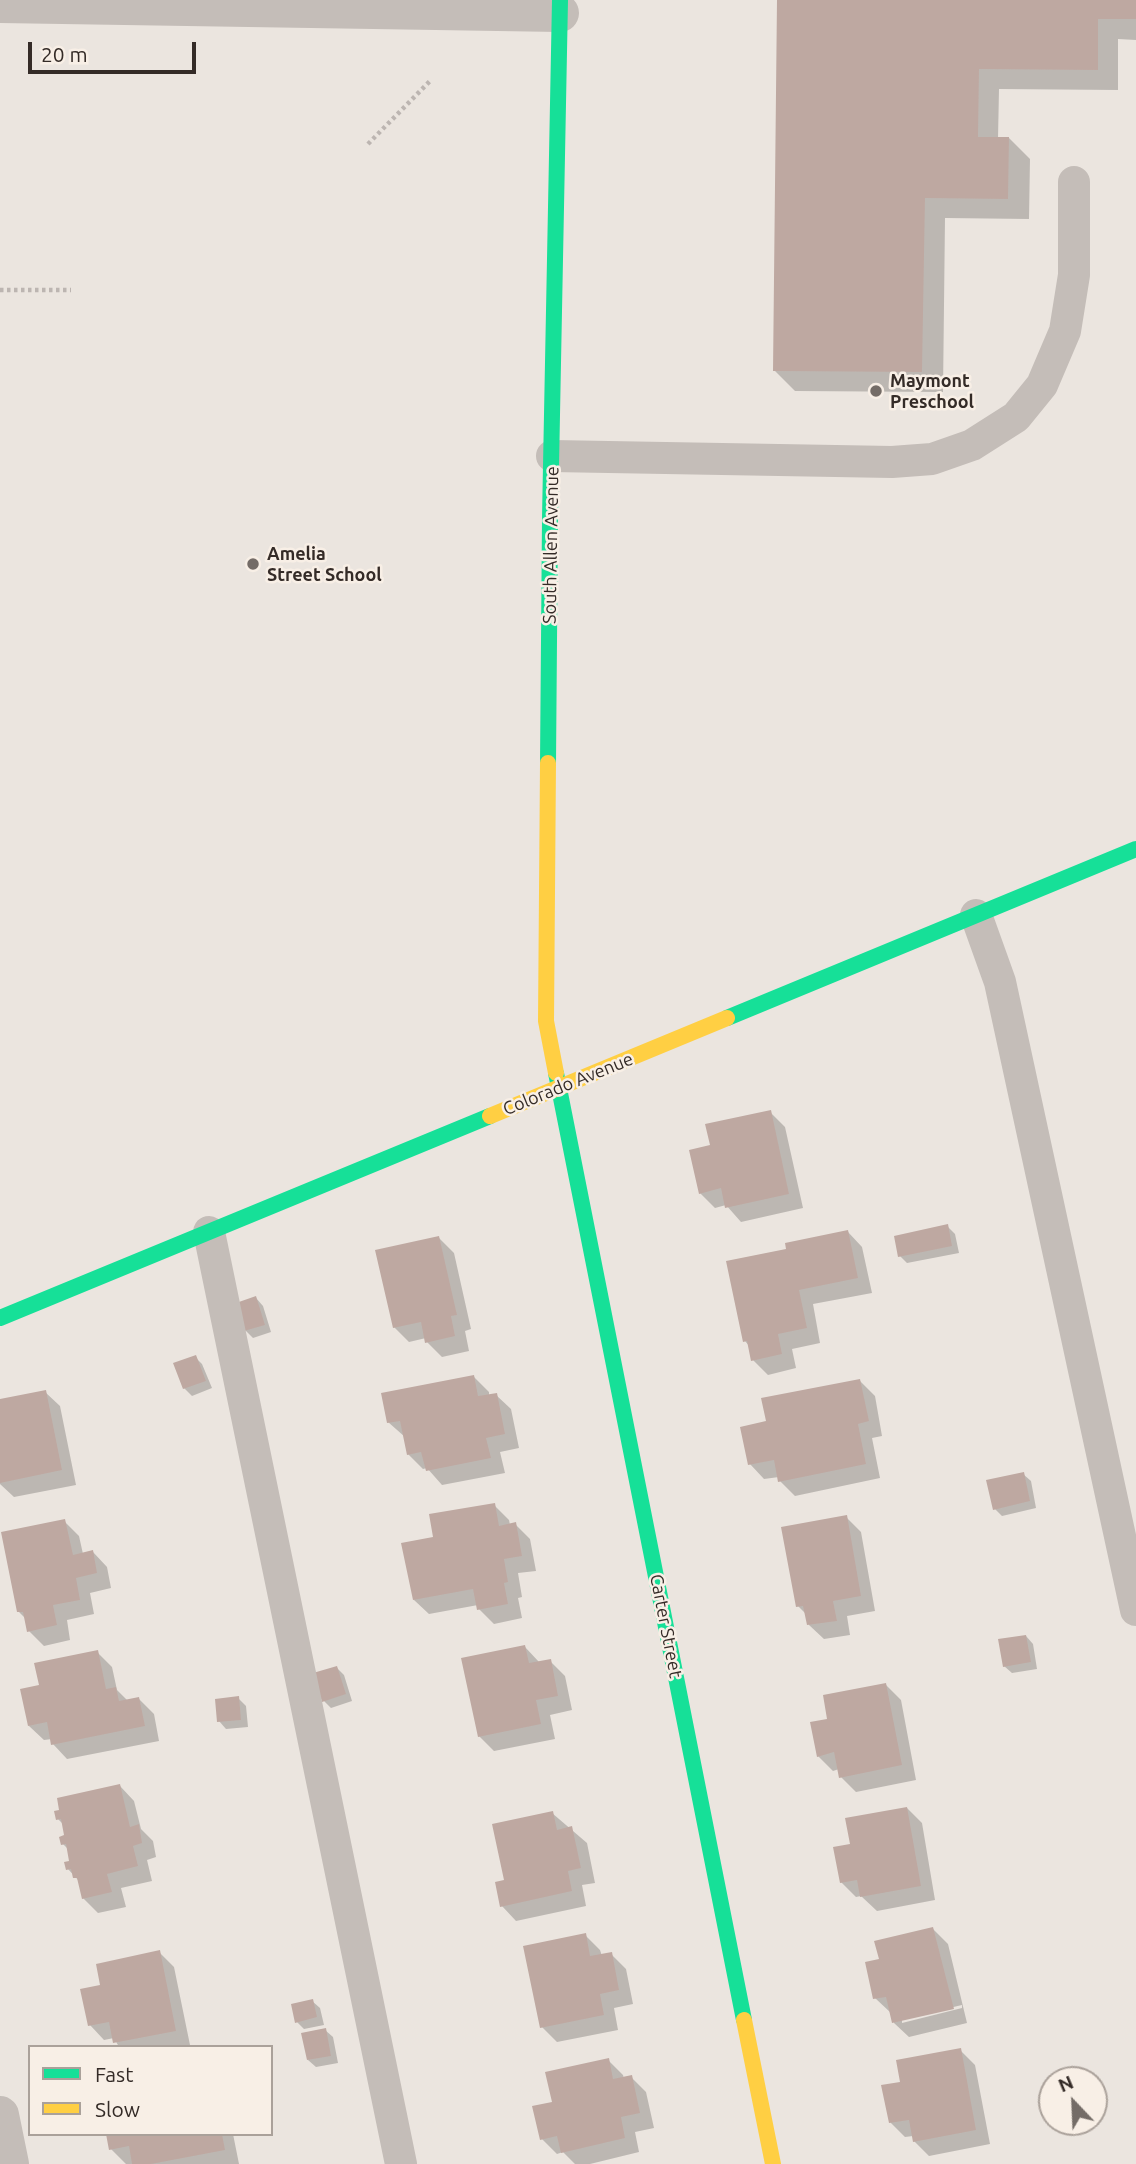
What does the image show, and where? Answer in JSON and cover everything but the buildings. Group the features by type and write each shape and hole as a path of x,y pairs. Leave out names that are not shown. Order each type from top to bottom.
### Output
{"street":[{"path":"0,4 560,6"},
{"name":"South Allen Avenue","path":"558,1088 545,1021 560,6"},
{"name":"Colorado Avenue","path":"0,1318 1136,849"},
{"name":"Carter Street","path":"558,1088 773,2164"},
{"path":"0,2115 10,2164"}],"lane":[{"path":"552,456 892,462 932,459 972,445 1016,417 1042,385 1065,331 1074,275 1074,182"},
{"path":"976,915 1000,982 1136,1610"},
{"path":"209,1232 401,2164"}],"path":[{"path":"368,144 430,81"},
{"path":"0,290 71,290"}],"traffic: fast":[{"path":"548,763 560,0"},
{"path":"727,1018 1136,849"},
{"path":"556,1073 744,2020"},
{"path":"0,1318 490,1116"}],"traffic: slow":[{"path":"548,763 546,1021 556,1073"},
{"path":"490,1116 727,1018"},
{"path":"744,2020 773,2164"}],"place":[{"name":"Maymont Preschool","path":"876,391"},
{"name":"Amelia Street School","path":"253,564"}]}
